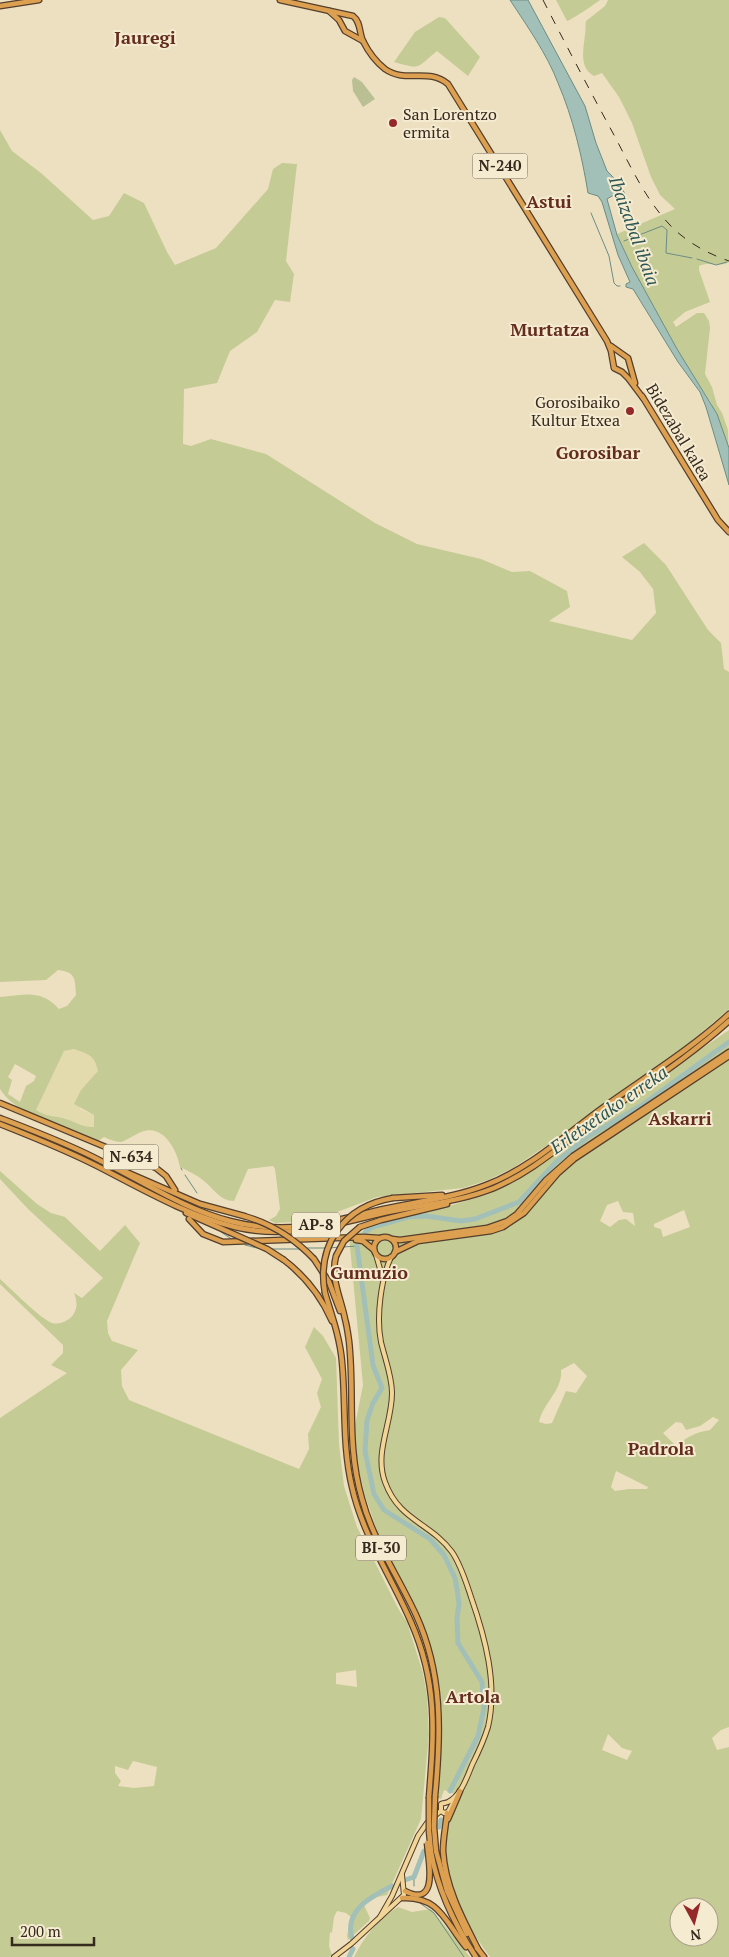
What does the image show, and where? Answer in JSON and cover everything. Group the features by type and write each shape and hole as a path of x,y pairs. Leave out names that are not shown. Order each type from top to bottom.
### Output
{"highway":[{"path":"0,6 39,0"},
{"path":"280,0 349,16"},
{"name":"N-240","path":"328,10 342,24 343,29 363,41"},
{"path":"342,24 343,20 349,16"},
{"name":"N-240","path":"349,16 357,19 363,41 377,62 389,71 402,76 435,76 453,89 607,342 614,368 622,372"},
{"path":"350,33 355,31 358,26"},
{"name":"N-240","path":"607,342 629,361 629,367"},
{"path":"613,360 617,356 624,356"},
{"path":"622,372 629,367"},
{"name":"Bidezabal kalea","path":"629,367 643,398 718,520 729,532"},
{"name":"Bidezabal kalea","path":"622,372 643,398"},
{"path":"338,1336 325,1293 323,1275 325,1259 330,1245 338,1229 345,1221 361,1209 378,1201 468,1191 498,1180 528,1163 684,1051 729,1014"},
{"path":"347,1329 334,1271 336,1256 344,1241 360,1227 398,1215 471,1198 531,1168 601,1116 689,1055 729,1021"},
{"path":"189,1219 203,1234 223,1242 386,1237 392,1239 487,1228 507,1221 517,1214 546,1180 573,1156 729,1052"},
{"path":"352,1239 363,1241 382,1258 418,1241 491,1231 512,1222 532,1204 558,1172 574,1159 729,1056"},
{"name":"N-634","path":"0,1104 150,1165 163,1173 175,1190"},
{"name":"AP-8","path":"0,1118 75,1148 158,1192 191,1207 229,1221 262,1227 291,1228 324,1224 390,1207 468,1191"},
{"name":"AP-8","path":"0,1124 71,1154 165,1202 228,1225 258,1231 283,1232 322,1228 455,1199 491,1189"},
{"path":"102,1161 192,1201 262,1222 284,1232 314,1259 332,1288 347,1329"},
{"path":"165,1202 267,1249 284,1260 302,1275 316,1293 338,1336"},
{"path":"375,1252 375,1243 379,1238"},
{"path":"392,1239 395,1245 393,1254"},
{"name":"BI-30","path":"347,1329 350,1356 352,1448 362,1500 377,1539 418,1620 427,1643 433,1669 440,1724 432,1852 453,1906 467,1934 484,1957"},
{"name":"BI-30","path":"338,1336 342,1361 345,1449 356,1502 373,1547 412,1623 428,1677 434,1728 426,1829 439,1886 450,1914 475,1957"},
{"path":"446,1822 460,1791"},
{"path":"447,1812 443,1852 448,1877 458,1910 478,1949"},
{"path":"404,1889 417,1894 423,1892 428,1887 432,1852"},
{"path":"401,1898 420,1898 434,1906 475,1957"}],"main road":[{"path":"375,1252 383,1282 380,1330 392,1392 382,1450 384,1480 392,1497 402,1510 444,1543 456,1558 479,1620 489,1667 490,1701 488,1726 479,1751 460,1791 449,1805 447,1812 441,1811 420,1832 380,1917"},
{"path":"383,1282 393,1254"},
{"path":"449,1805 457,1797"},
{"path":"441,1811 441,1804 449,1805"},
{"path":"334,1957 345,1950 405,1894 402,1873"},
{"path":"394,1890 399,1886 404,1889"},
{"path":"394,1890 396,1896 401,1898"}],"shaded area":[{"path":"74,1049 89,1054 97,1062 98,1071 81,1090 80,1109 94,1115 94,1128 89,1128 64,1118 46,1116 36,1110 64,1051"}],"green space":[{"path":"556,0 600,0 567,21"},
{"path":"608,0 729,0 729,262 726,264 699,266 710,302 685,312 673,322 676,327 697,313 704,313 709,321 710,328 705,374 712,387 717,405 728,430 729,471 711,403 659,324 617,234 675,209 660,195 651,177 632,123 619,97 602,73 594,76 589,72 584,63 583,51 586,21 605,6"},
{"path":"439,17 445,18 480,57 468,76 437,51 418,66 414,67 394,62 415,32"},
{"path":"354,77 362,82 375,99 363,107 353,91 352,80"},
{"path":"0,130 12,151 41,173 93,220 109,216 124,193 144,203 175,265 216,248 268,189 273,169 282,163 297,164 286,261 294,274 290,302 275,300 257,332 230,351 217,383 184,389 183,444 191,446 211,439 266,454 375,523 417,544 481,559 512,572 530,571 567,591 570,607 549,621 632,640 656,613 653,589 640,572 622,557 644,543 666,565 708,630 721,643 724,669 729,672 729,1009 679,1052 552,1142 513,1168 488,1180 463,1188 377,1197 313,1221 275,1223 269,1220 276,1216 280,1209 273,1166 248,1169 234,1201 225,1199 208,1184 180,1167 176,1153 168,1140 156,1131 141,1132 120,1142 104,1137 98,1141 30,1114 7,1098 0,1089 0,997 39,996 46,998 59,1009 67,1006 76,995 76,989 73,977 68,972 58,970 46,980 0,982","holes":["74,1049 93,1058 97,1066 98,1071 81,1090 74,1104 94,1115 94,1127 46,1115 36,1110 64,1051","15,1064 36,1076 34,1081 26,1086 20,1102 8,1094 12,1080 8,1077"]},
{"path":"729,1030 729,1727 721,1730 712,1738 717,1750 729,1747 729,1957 490,1957 464,1917 452,1887 446,1856 449,1823 460,1796 444,1790 441,1799 438,1798 442,1713 435,1665 424,1626 380,1539 365,1496 357,1462 354,1430 363,1385 349,1236 489,1194","holes":["618,1201 623,1212 633,1213 635,1226 626,1219 619,1220 610,1227 600,1221 607,1205","684,1210 690,1227 663,1237 661,1229 654,1227 654,1224","574,1363 587,1376 576,1393 566,1391 552,1423 539,1422 544,1409 559,1384 561,1370","713,1417 719,1420 710,1430 692,1435 676,1446 663,1433 676,1422 682,1423 686,1430 700,1426","616,1471 648,1487 647,1489 615,1491 611,1487","608,1734 622,1748 632,1751 627,1760 602,1750"]},
{"path":"0,1171 37,1204 51,1213 65,1217 100,1251 125,1225 140,1243 107,1321 108,1333 112,1341 138,1350 121,1370 122,1386 129,1400 299,1469 309,1449 308,1434 321,1407 317,1393 322,1379 305,1347 314,1327 323,1336 336,1358 339,1444 344,1486 357,1527 407,1622 423,1673 427,1696 429,1734 421,1819 387,1895 377,1897 364,1905 370,1918 369,1921 348,1940 347,1936 351,1917 346,1913 337,1911 334,1917 332,1933 330,1932 329,1946 332,1955 329,1957 0,1957 0,1418 67,1373 51,1365 63,1353 63,1345 0,1284 0,1279 47,1321 61,1323 71,1317 76,1310 74,1293 82,1298 103,1278 28,1209 0,1179","holes":["356,1670 357,1687 336,1684 336,1673","133,1761 157,1767 154,1786 134,1788 118,1786 121,1781 115,1773 115,1766 128,1770"]},
{"path":"398,1907 412,1912 431,1909 470,1957 354,1957 362,1942 373,1929 391,1911"}],"water":[{"path":"510,0 528,0 585,106 607,171 619,183 625,194 612,196 607,199 617,235 632,267 677,349 717,414 729,448 729,485 700,392 678,362 633,289 626,287 626,284 630,282 618,255 602,202 598,196 588,193 576,137 558,83 530,30"}],"waterway":[{"path":"591,213 609,256 614,283 620,286"},
{"name":"Ibaizabal ibaia","path":"624,241 662,226 667,230 666,253 692,258"},
{"path":"697,259 716,265 727,262"},
{"name":"Erletxetako erreka","path":"365,1232 373,1227 408,1217 426,1216 461,1221 475,1219 519,1202 556,1162 589,1136 642,1105 729,1042"},
{"path":"185,1175 197,1193"},
{"path":"221,1232 233,1240"},
{"path":"245,1245 261,1249"},
{"path":"343,1247 357,1246"},
{"path":"357,1246 373,1365 382,1388 373,1403 367,1420 365,1451 374,1494 384,1510 430,1539 444,1555 455,1578 457,1589 459,1604 457,1618 458,1643 482,1682 484,1708 478,1736 450,1791"},
{"path":"330,1248 339,1247"},
{"path":"305,1248 326,1248"},
{"path":"270,1249 301,1249"},
{"path":"439,1827 441,1820"},
{"path":"405,1880 414,1877 424,1851"},
{"path":"414,1877 414,1886"},
{"path":"352,1938 352,1919 356,1912 368,1899 392,1886"},
{"path":"417,1901 434,1913 464,1957"},
{"path":"349,1957 353,1949"}],"railway":[{"path":"543,0 634,173 657,210 688,241 729,261"}],"place":[{"name":"San Lorentzo ermita","path":"393,123"},
{"name":"Gorosibaiko Kultur Etxea","path":"630,411"}],"district":[{"name":"Jauregi","path":"145,38"},
{"name":"Astui","path":"549,202"},
{"name":"Murtatza","path":"550,330"},
{"name":"Gorosibar","path":"598,453"},
{"name":"Askarri","path":"680,1119"},
{"name":"Gumuzio","path":"369,1273"},
{"name":"Padrola","path":"661,1449"},
{"name":"Artola","path":"473,1697"}]}
